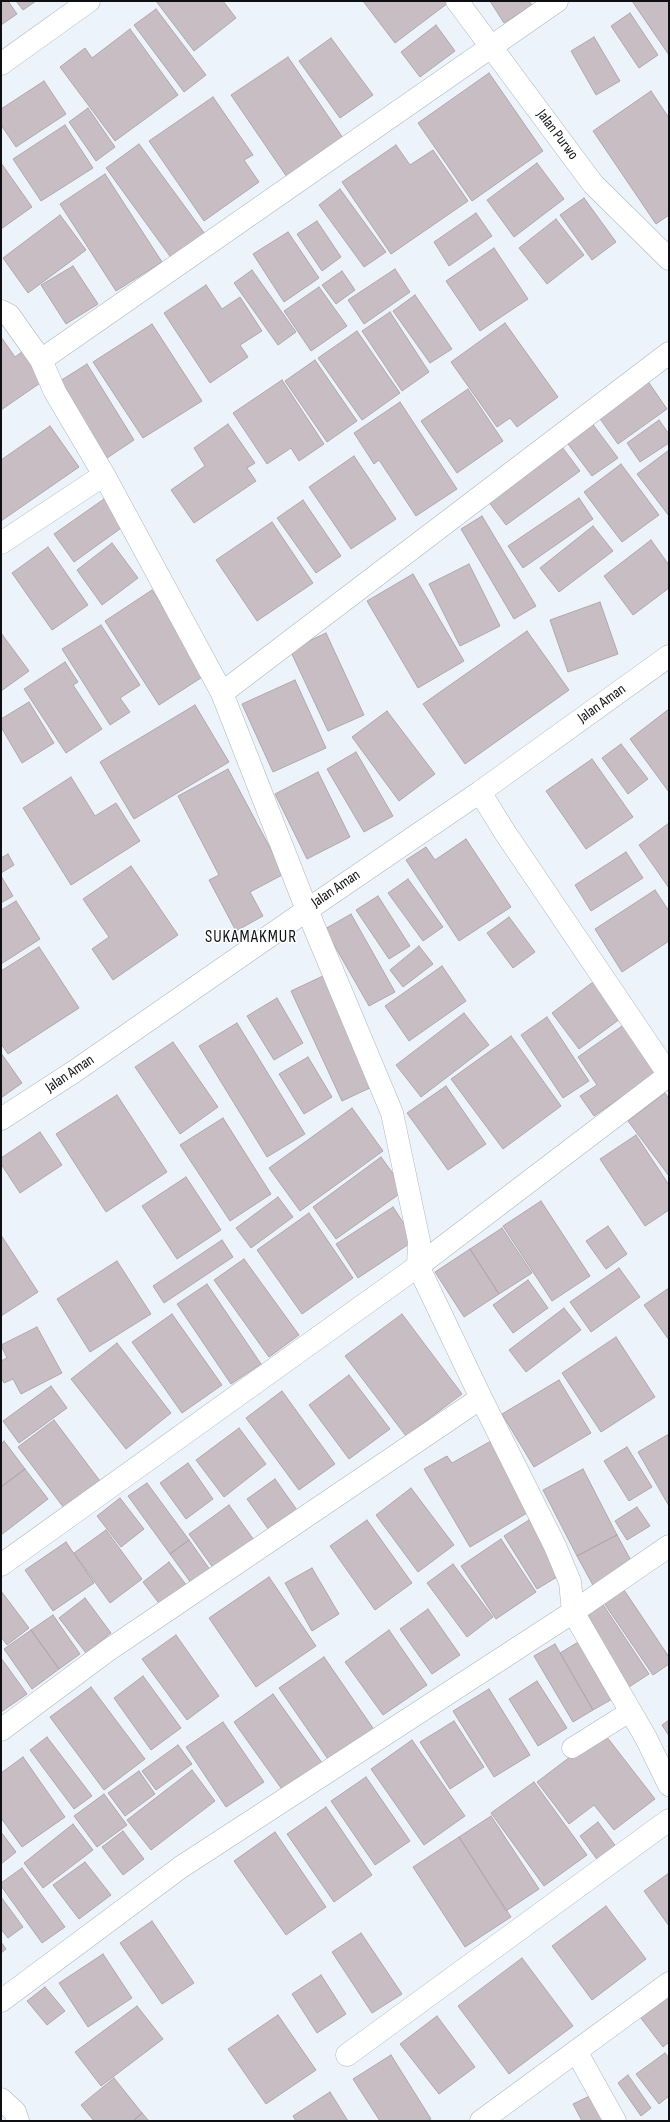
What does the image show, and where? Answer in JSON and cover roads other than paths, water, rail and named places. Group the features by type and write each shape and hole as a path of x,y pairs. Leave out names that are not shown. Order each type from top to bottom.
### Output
{"street":[{"path":"1,64 89,1"},
{"name":"Jalan Purwo","path":"457,1 490,48 593,184 667,252"},
{"path":"41,360 557,1"},
{"path":"1,311 9,315 41,360 55,392 104,475 222,693 307,910 392,1113 418,1241 418,1266 481,1398 555,1546 570,1582 573,1612 631,1711 669,1784"},
{"path":"222,693 669,354"},
{"path":"1,543 104,475"},
{"name":"Jalan Aman","path":"1,1119 81,1067 480,792 669,656"},
{"path":"1,1565 418,1266 669,1075 504,832 480,792"},
{"path":"1,1730 107,1651 481,1398"},
{"path":"1,2000 181,1866 573,1612 669,1546"},
{"path":"347,2055 669,1820"},
{"path":"481,2121 669,1983"},
{"path":"576,2051 616,2121"},
{"path":"1,2099 15,2112 18,2121"}],"lane":[{"path":"572,1748 631,1711"}],"district":[{"name":"SUKAMAKMUR","path":"251,938"}]}
